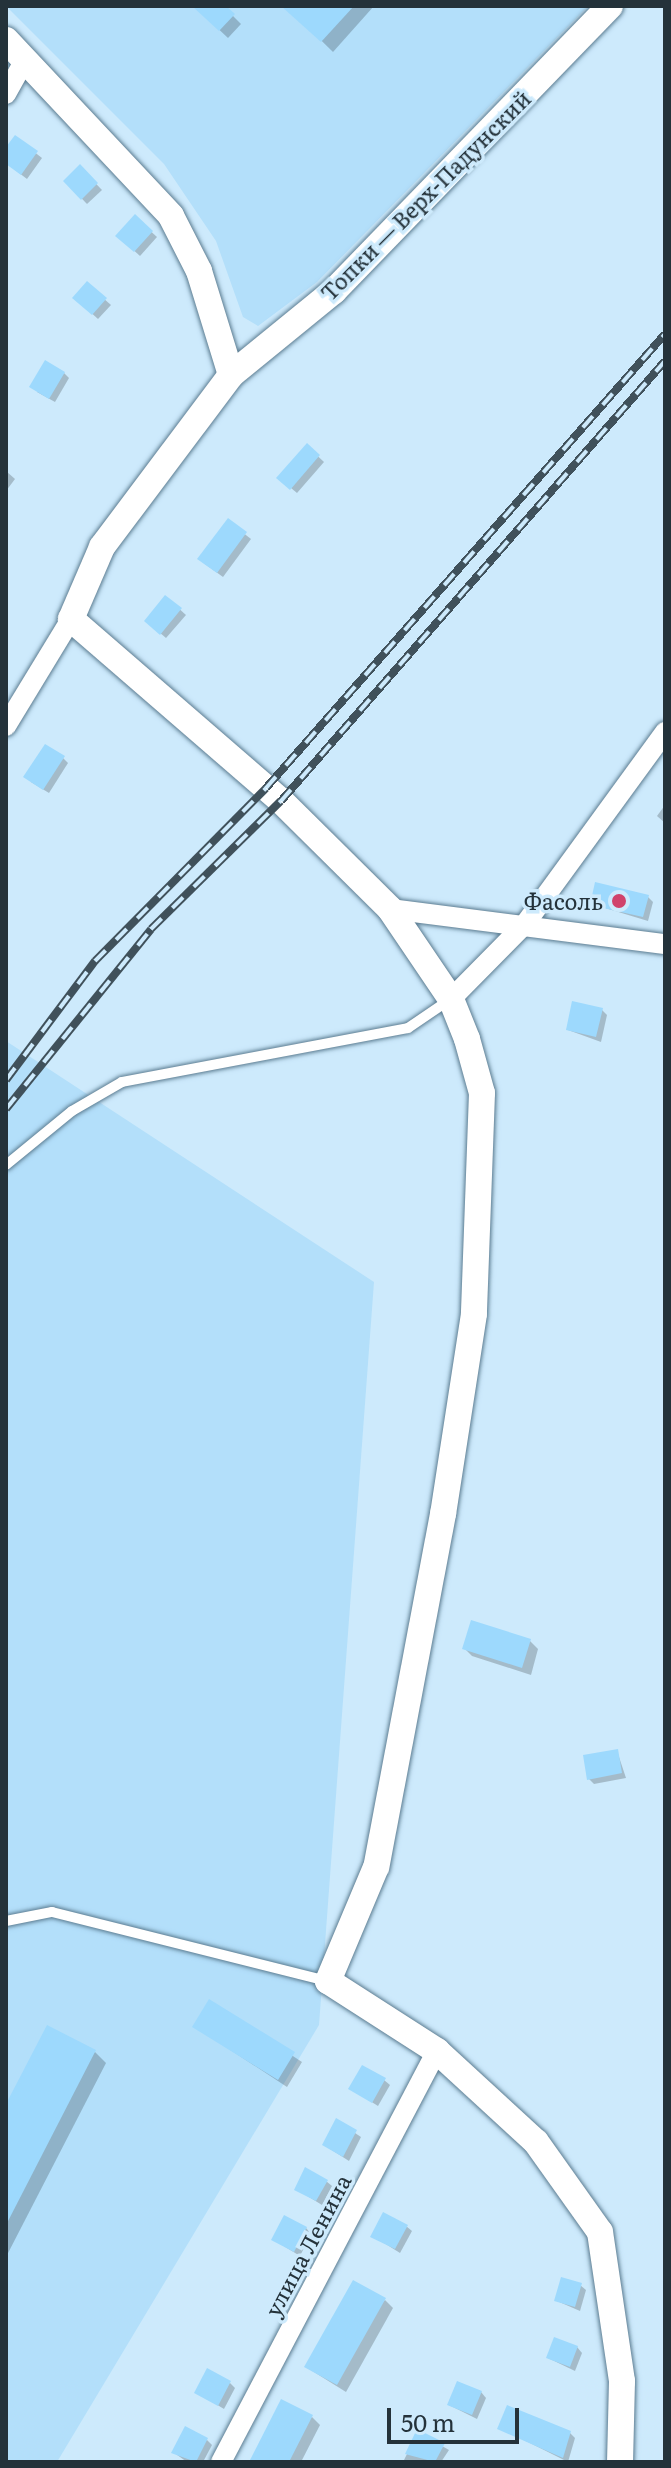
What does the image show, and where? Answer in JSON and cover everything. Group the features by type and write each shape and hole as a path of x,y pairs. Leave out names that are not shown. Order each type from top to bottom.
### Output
{"street":[{"name":"Топки — Верх-Падунский","path":"71,619 102,547 231,375 334,291 610,6"},
{"path":"6,40 171,216 199,271 231,375"},
{"path":"6,94 25,60"},
{"path":"6,726 71,619 281,801 390,909 451,999 482,1093 474,1314 443,1514 376,1867 328,1981 437,2051 536,2142 600,2232 622,2381 620,2462"},
{"path":"451,999 525,924 665,732"},
{"path":"390,909 665,944"},
{"name":"улица Ленина","path":"221,2462 437,2051"}],"lane":[{"path":"6,1165 72,1111 122,1082 408,1028 451,999"},
{"path":"6,1921 52,1912 328,1981"}],"shaded area":[{"path":"6,6 588,6 317,282 258,326 243,317 216,241 164,164"},
{"path":"6,1041 374,1282 319,2025 57,2462 6,2462"}],"building":[{"path":"192,6 226,6 235,14 219,31"},
{"path":"281,6 354,6 321,42"},
{"path":"15,135 38,151 21,175 6,164 6,147"},
{"path":"80,164 98,183 81,200 63,181"},
{"path":"135,214 153,231 134,252 115,236"},
{"path":"87,281 107,298 92,315 72,298"},
{"path":"45,360 65,372 49,399 29,387"},
{"path":"307,443 320,455 290,490 276,478"},
{"path":"228,518 247,532 217,573 197,559"},
{"path":"165,595 182,608 160,635 144,621"},
{"path":"45,744 65,756 43,790 23,777"},
{"path":"595,882 649,895 643,917 590,905"},
{"path":"572,1001 603,1008 596,1037 566,1030"},
{"path":"471,1620 531,1639 522,1668 462,1649"},
{"path":"618,1749 622,1773 587,1780 583,1755"},
{"path":"209,1999 295,2052 278,2080 192,2027"},
{"path":"47,2025 96,2050 6,2225 6,2104"},
{"path":"362,2065 386,2078 372,2103 348,2089"},
{"path":"336,2118 357,2130 343,2157 322,2145"},
{"path":"305,2167 328,2180 316,2201 294,2190"},
{"path":"383,2212 408,2225 395,2249 370,2237"},
{"path":"284,2215 307,2227 294,2252 271,2240"},
{"path":"561,2277 582,2283 575,2307 554,2301"},
{"path":"353,2280 386,2298 337,2385 304,2367"},
{"path":"554,2337 578,2346 570,2367 546,2358"},
{"path":"207,2368 231,2381 218,2406 194,2393"},
{"path":"457,2381 482,2391 472,2415 447,2405"},
{"path":"281,2399 313,2415 289,2462 249,2462"},
{"path":"507,2405 571,2431 563,2458 497,2429"},
{"path":"185,2426 208,2438 196,2462 171,2453"},
{"path":"417,2429 445,2443 435,2462 405,2454"}],"railway":[{"path":"6,1080 95,961 266,788 665,334"},
{"path":"6,1109 151,929 281,801 665,361"}],"place":[{"name":"Фасоль","path":"619,901"}]}
